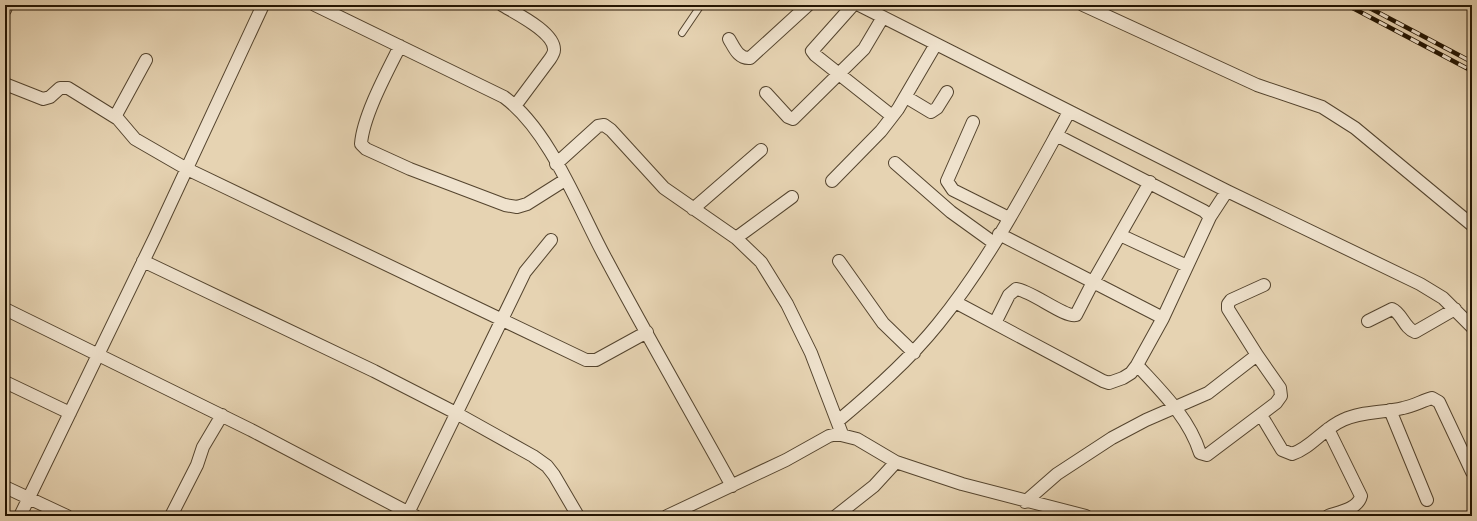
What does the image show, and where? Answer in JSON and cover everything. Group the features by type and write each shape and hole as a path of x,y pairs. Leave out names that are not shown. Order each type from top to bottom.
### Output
{"street":[{"path":"5,10 7,5"},
{"path":"20,516 187,169 262,5"},
{"path":"314,5 504,97 531,123 565,180 732,486"},
{"path":"502,5 543,31 550,38 554,51 550,59 515,106"},
{"path":"729,39 738,54 742,57 750,58 808,5"},
{"path":"853,5 812,51 892,116"},
{"path":"859,5 1227,191 1420,284 1443,298 1472,327"},
{"path":"1083,5 1257,85 1322,106 1355,128 1472,225"},
{"path":"766,93 788,117 793,119 867,45 883,17"},
{"path":"832,182 881,131 906,97 936,44"},
{"path":"400,46 387,72 364,127 361,144 366,149 410,169 516,207 527,204 565,180"},
{"path":"115,117 146,60"},
{"path":"5,84 43,99 50,97 60,88 66,88 115,117 135,139 187,169 586,360 596,360 647,332"},
{"path":"906,97 931,112 936,108 947,92"},
{"path":"838,422 914,353 955,302 1009,218 1070,112"},
{"path":"973,122 947,181 953,190 1009,218"},
{"path":"556,164 598,126 604,125 611,130 664,188 736,238 761,262 787,304 812,353 842,434"},
{"path":"1056,135 1150,182 1204,211 1210,217"},
{"path":"693,209 761,150"},
{"path":"895,163 951,212 996,239 1093,282 1163,318"},
{"path":"995,323 1012,291 1016,289 1029,292 1073,316 1078,313 1093,282 1150,182"},
{"path":"955,302 1103,381 1110,383 1123,378 1131,373 1137,365 1163,318 1210,217 1227,191"},
{"path":"736,238 792,197"},
{"path":"1120,235 1187,266"},
{"path":"5,309 222,415 411,514 456,413 503,320 525,272 551,240"},
{"path":"839,260 883,323 914,353"},
{"path":"143,261 366,368 456,413 533,456 547,466 561,486 578,516"},
{"path":"1137,365 1176,408 1190,427 1200,453 1207,455 1278,401 1281,393 1228,309 1228,304 1231,300 1264,285"},
{"path":"1368,321 1392,309 1409,328 1415,332 1455,309"},
{"path":"1025,502 1057,474 1112,438 1146,420 1208,393 1256,355"},
{"path":"5,382 70,413"},
{"path":"1261,415 1282,450 1292,454 1298,452 1337,422 1352,416 1404,408 1432,398 1436,399 1439,402 1472,472"},
{"path":"1390,410 1427,500"},
{"path":"171,516 197,465 203,447 222,415"},
{"path":"1328,429 1361,496 1358,503 1354,506 1328,516"},
{"path":"667,516 786,460 829,436 842,434 857,439 896,462 962,484 1025,502 1086,516"},
{"path":"836,516 874,486 896,462"},
{"path":"5,487 67,516"}],"lane":[{"path":"682,33 701,5"}],"railway":[{"path":"1347,5 1472,71"},
{"path":"1364,5 1472,62"}]}
